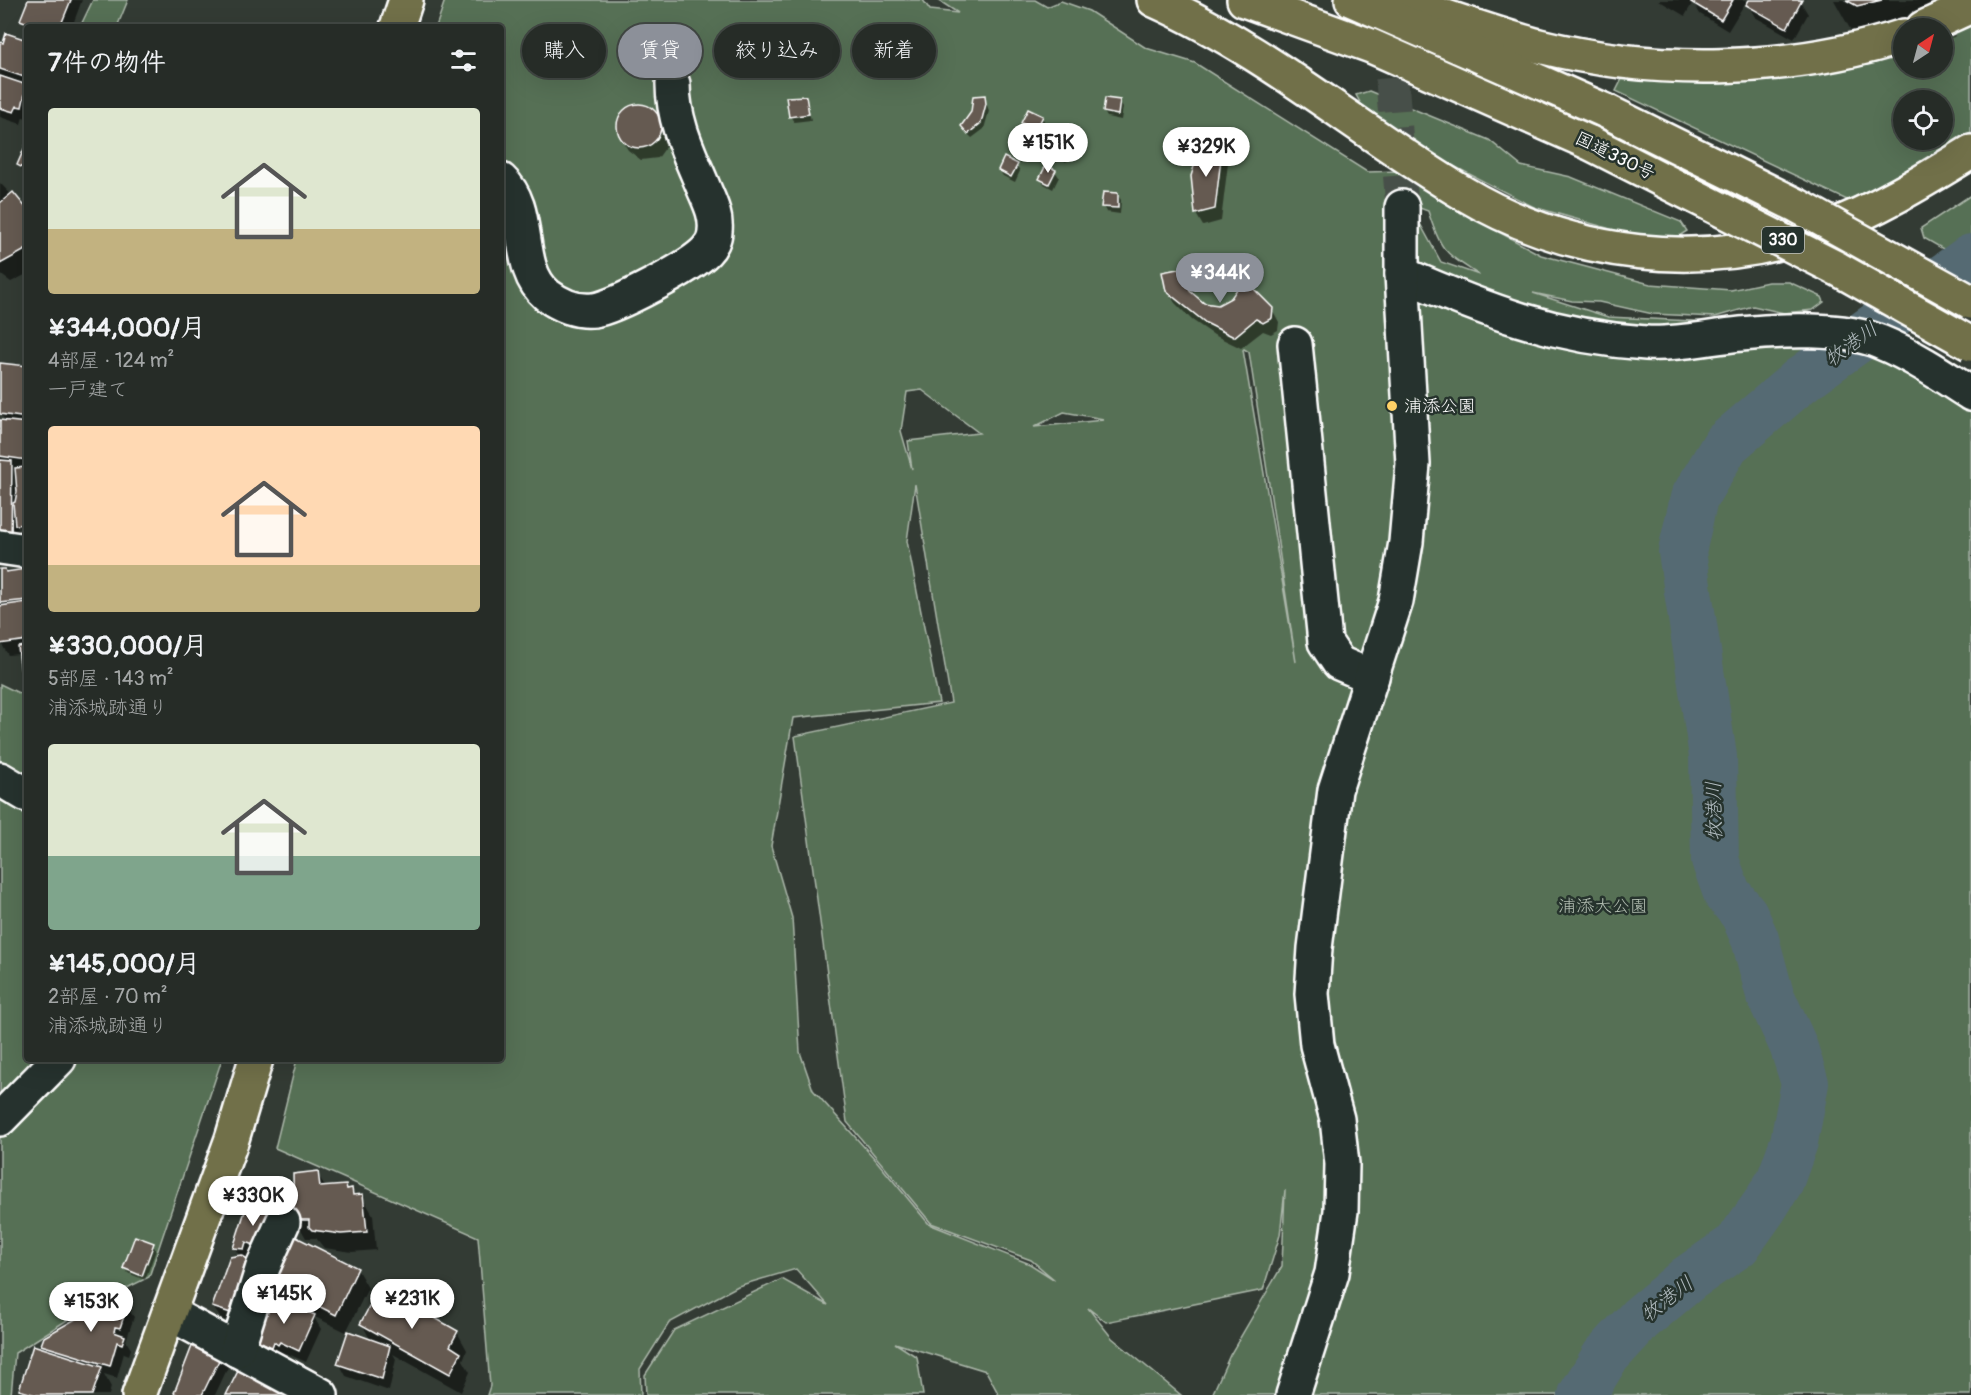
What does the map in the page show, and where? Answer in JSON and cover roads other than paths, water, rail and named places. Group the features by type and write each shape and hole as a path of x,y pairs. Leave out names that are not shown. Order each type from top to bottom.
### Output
{"main road":[{"path":"398,24 406,0"},
{"path":"1154,0 1211,28 1262,59 1463,193 1537,229 1609,249 1644,254 1707,254 1764,245 1820,231 1890,199 1971,152"},
{"name":"国道330号","path":"1244,0 1371,46 1590,143 1838,269 1971,344"},
{"name":"国道330号","path":"1352,0 1606,111 1798,206 1971,302"},
{"path":"1389,0 1547,48 1591,57 1658,63 1741,66 1798,61 1859,51 1893,40"},
{"path":"1945,18 1971,6"},
{"path":"144,1394 169,1313 232,1139 255,1062"}],"street":[{"path":"504,184 516,201 534,279 559,303 575,309 592,310 610,305 693,262 707,251 712,242 715,219 677,123 673,84"},
{"path":"1293,1395 1332,1273 1341,1211 1342,1164 1337,1119 1317,1046 1312,994 1314,948 1335,790 1396,601 1406,542 1413,464 1402,274 1402,207"},
{"path":"1402,274 1472,304 1532,325 1584,337 1649,343 1768,331 1820,331 1878,341 1912,357 1963,389"},
{"path":"1295,344 1325,642 1339,663 1372,677"},
{"path":"0,547 24,551"},
{"path":"0,779 24,793"},
{"path":"0,1119 56,1062"},
{"path":"237,1350 263,1267 283,1222"},
{"path":"169,1313 321,1395"}],"waterway":[{"name":"牧港川","path":"1582,1395 1605,1357 1640,1319 1689,1278 1737,1245 1780,1181 1794,1142 1805,1083 1793,1045 1770,995 1755,939 1744,914 1727,893 1715,860 1713,756 1682,552 1694,498 1726,444 1801,380 1971,258"}],"tunnel":[{"path":"1388,29 1402,207"}],"place":[{"name":"浦添公園","path":"1392,406"}],"park label":[{"name":"浦添大公園","path":"1603,906"}]}
